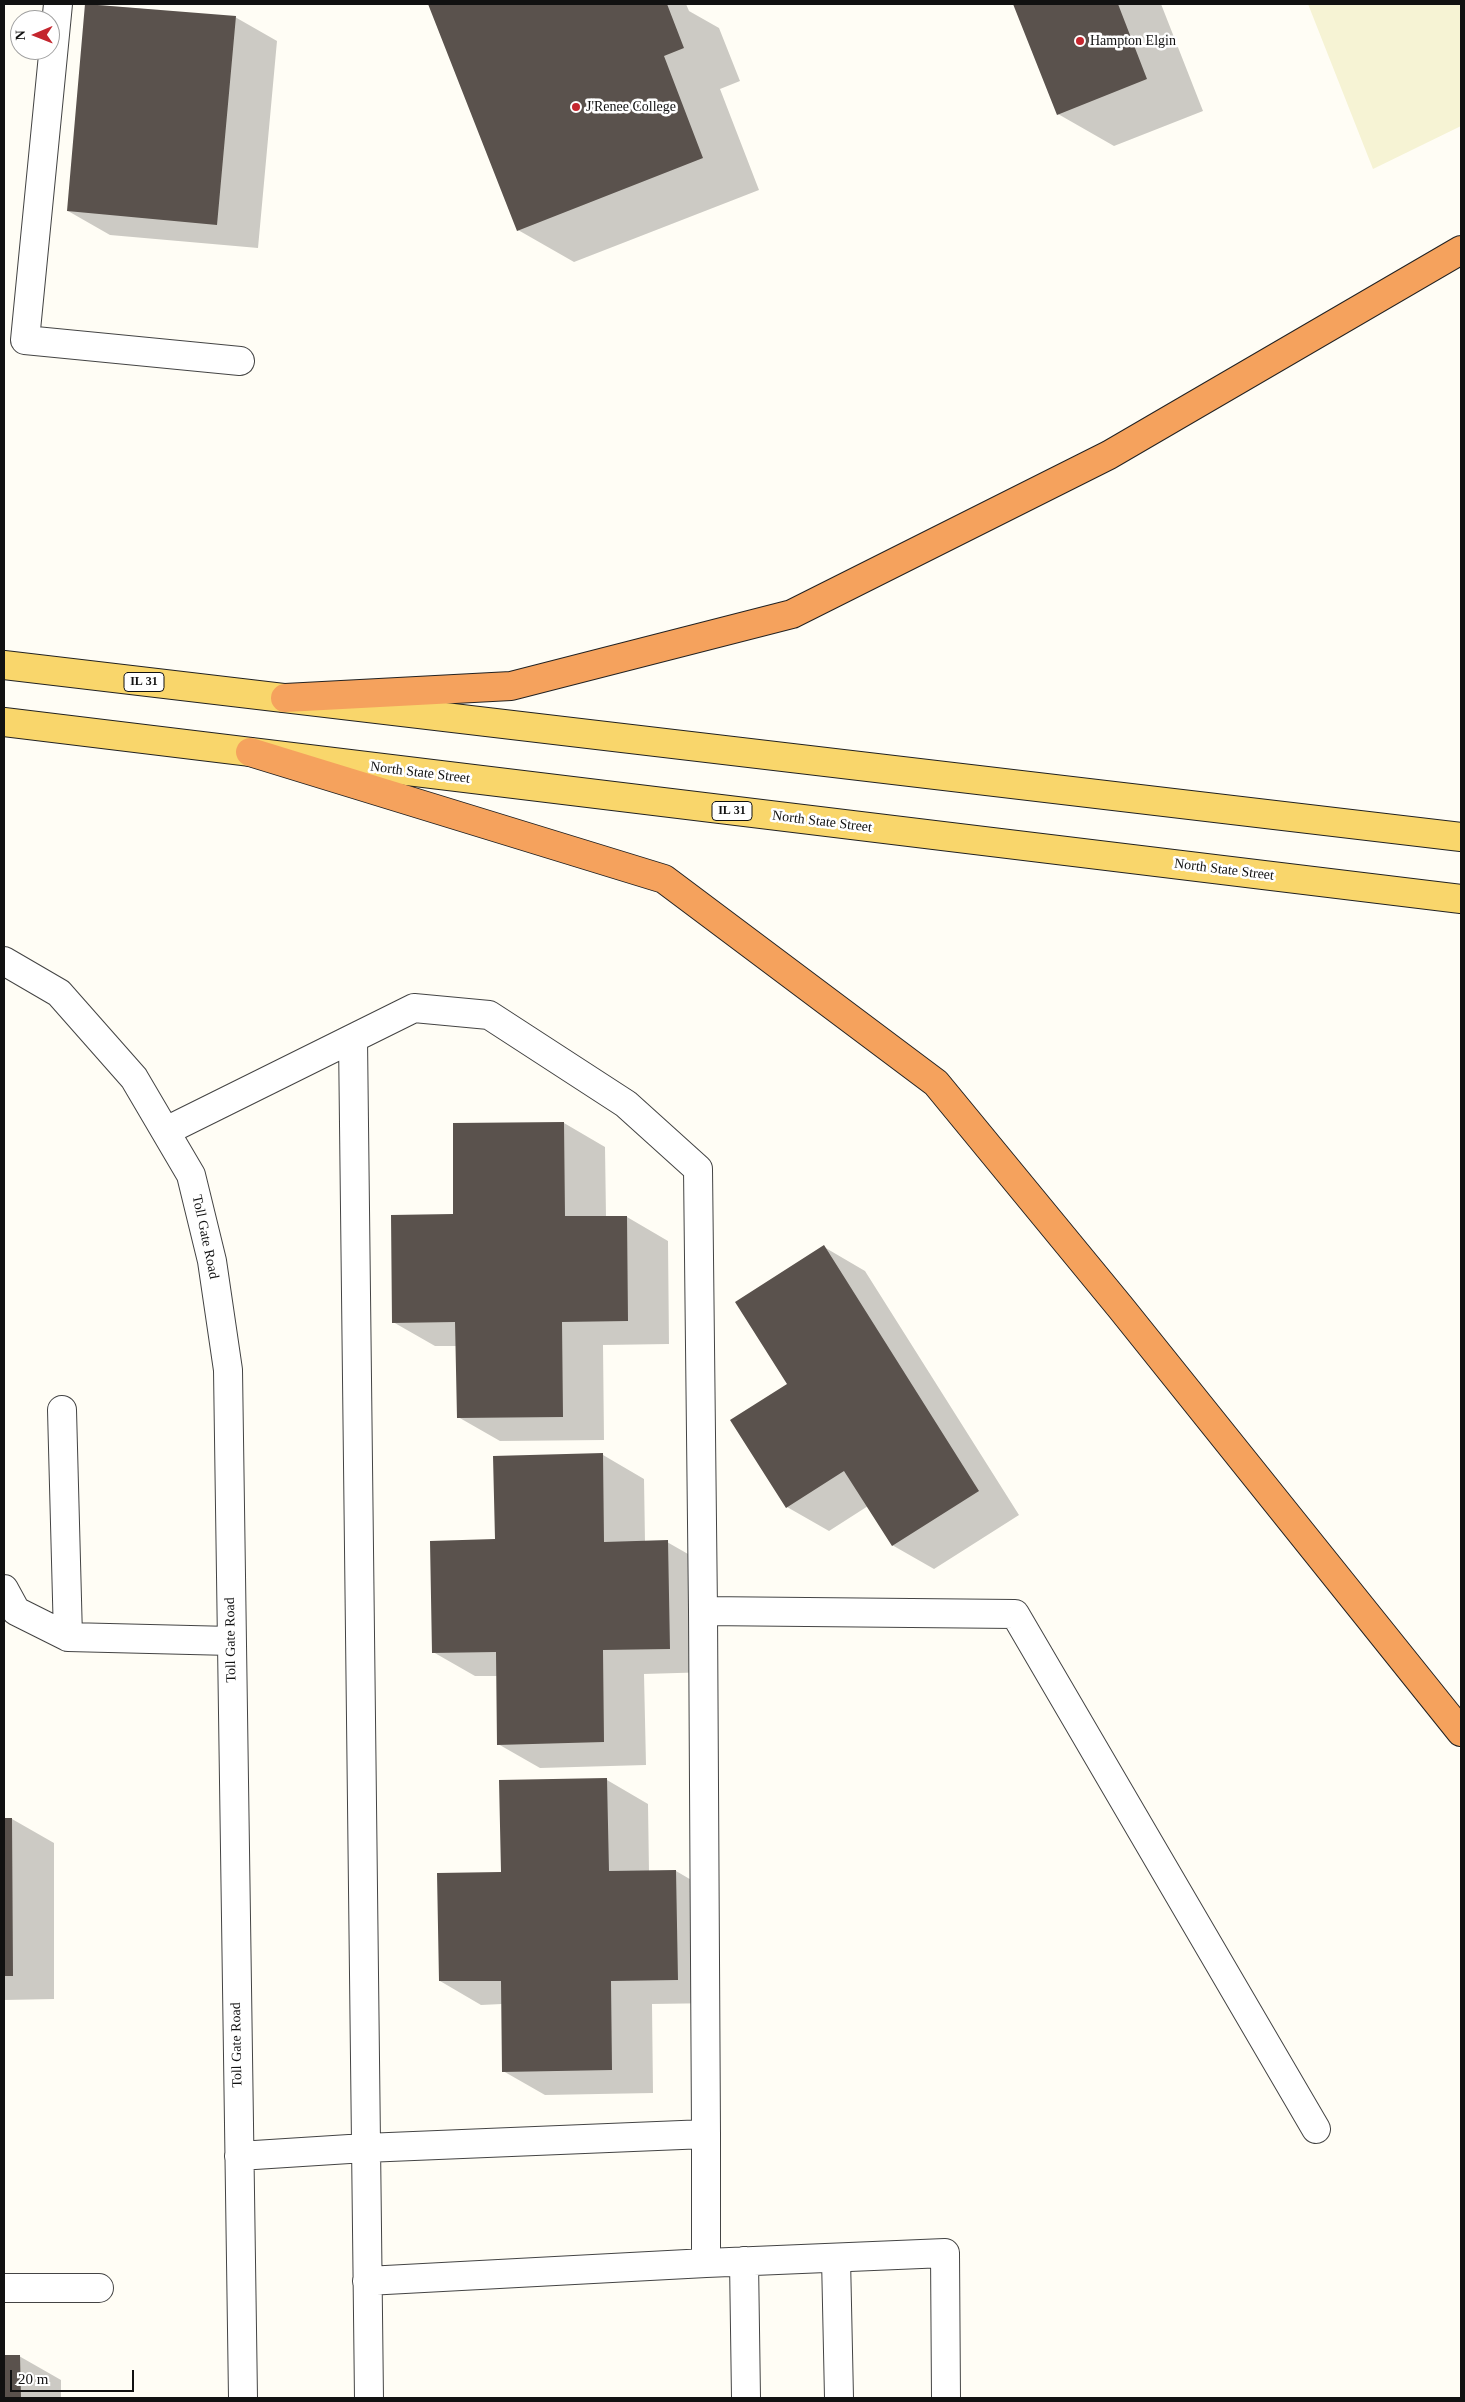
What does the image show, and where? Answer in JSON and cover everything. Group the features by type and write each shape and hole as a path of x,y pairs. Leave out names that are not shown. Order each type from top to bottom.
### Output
{"highway":[{"path":"285,698 511,686 792,614 1109,455 1461,250"},
{"path":"250,752 664,880 936,1083 1121,1308 1461,1732"}],"main road":[{"name":"IL 31","path":"4,665 1461,837"},
{"name":"North State Street","path":"4,722 1461,899"}],"street":[{"path":"58,4 24,340 240,361"},
{"name":"Toll Gate Road","path":"4,961 59,993 134,1078 191,1175 212,1261 228,1370 243,2398"},
{"path":"166,1131 414,1008 488,1015 626,1104 698,1169 703,1611 706,2263"},
{"path":"353,1039 369,2398"},
{"path":"62,1410 68,1637"},
{"path":"4,1589 16,1611 68,1637 231,1642"},
{"path":"703,1611 1014,1614 1316,2129"},
{"path":"239,2156 365,2148 706,2134"},
{"path":"368,2281 744,2261 945,2253 946,2398"},
{"path":"836,2258 839,2398"},
{"path":"744,2261 746,2398"},
{"path":"4,2288 99,2288"}],"shaded area":[{"path":"1308,4 1461,4 1461,126 1373,169"}],"building":[{"path":"85,4 236,16 217,225 67,211"},
{"name":"J'Renee College","path":"428,4 667,4 684,48 664,56 703,158 517,231"},
{"name":"Hampton Elgin","path":"1013,4 1118,4 1147,79 1057,115"},
{"path":"564,1122 565,1216 627,1216 628,1321 562,1322 563,1417 457,1418 455,1322 392,1323 391,1215 453,1214 453,1123"},
{"path":"824,1245 979,1491 892,1546 844,1471 786,1508 730,1420 787,1384 735,1302"},
{"path":"603,1453 604,1542 668,1540 670,1649 603,1650 604,1742 497,1745 496,1652 432,1653 430,1541 495,1539 493,1456"},
{"path":"607,1778 609,1871 676,1870 678,1980 611,1981 612,2070 502,2072 501,1981 439,1981 437,1873 501,1872 499,1780"},
{"path":"4,1818 12,1818 13,1976 4,1976"},
{"path":"4,2355 20,2355 21,2398 4,2398"}],"place":[{"name":"Hampton Elgin","path":"1080,41"},
{"name":"J'Renee College","path":"576,107"}]}
